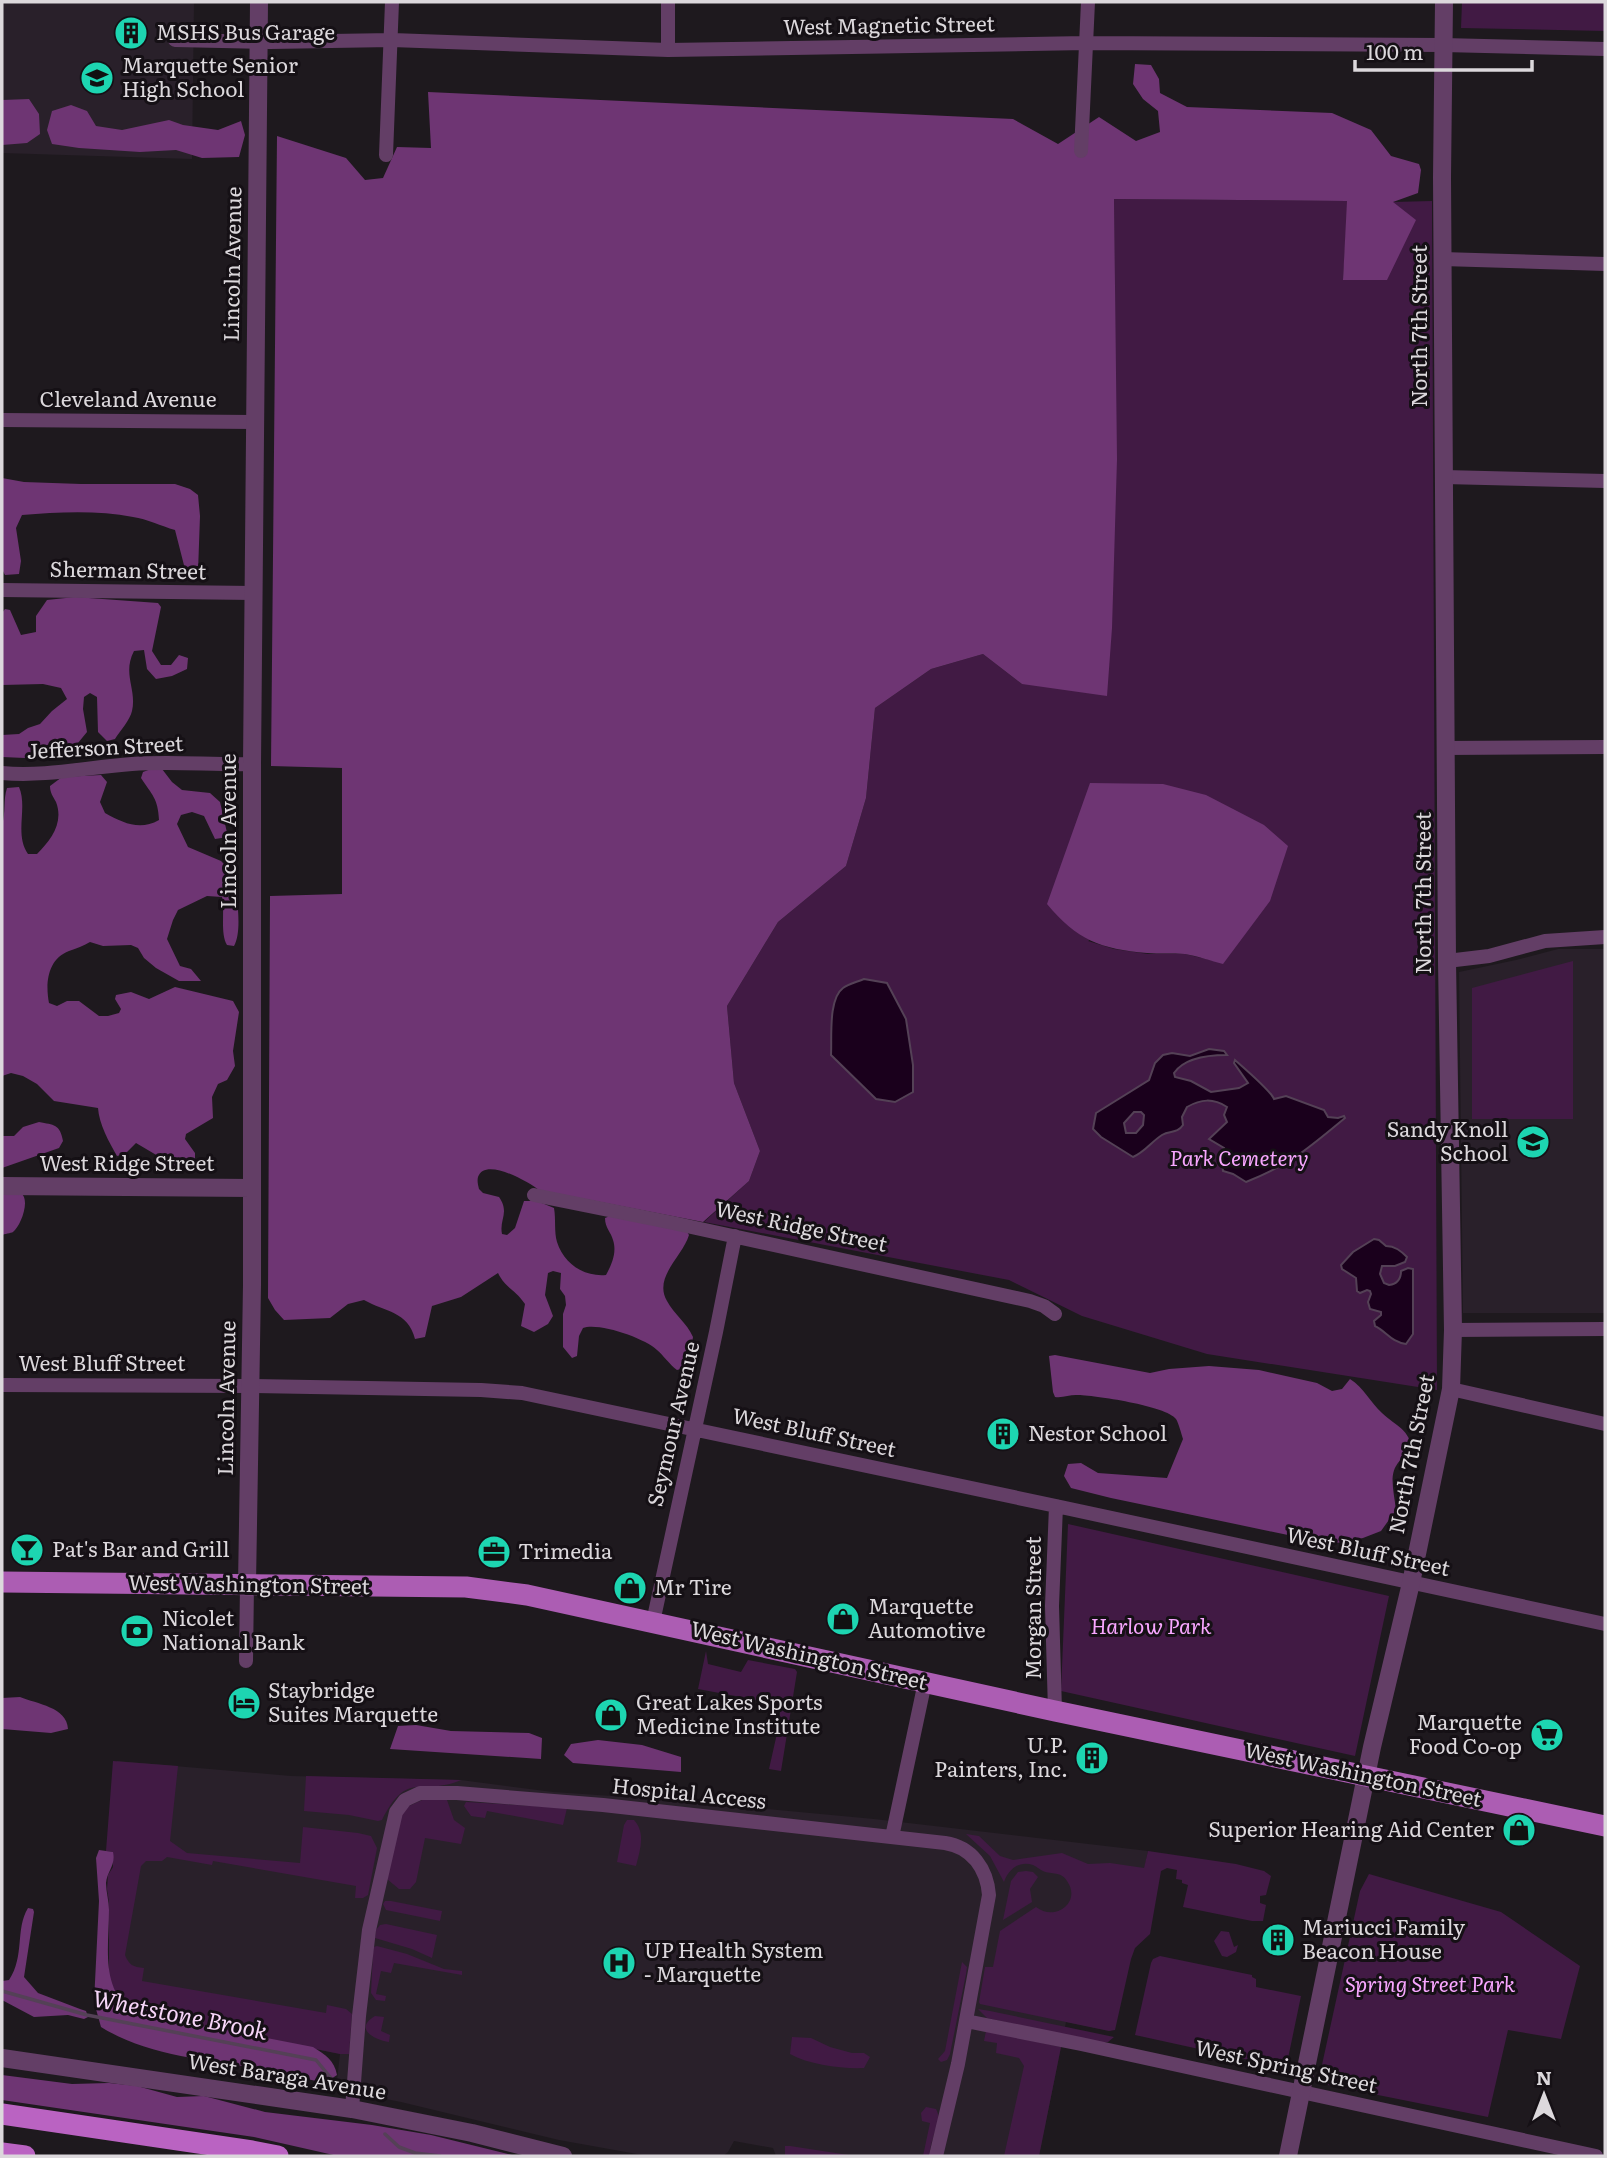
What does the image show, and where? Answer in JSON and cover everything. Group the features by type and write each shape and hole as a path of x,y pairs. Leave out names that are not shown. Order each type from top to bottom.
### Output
{"highway":[{"path":"2,2114 278,2156"},
{"path":"2,2153 24,2156"}],"main road":[{"name":"West Washington Street","path":"2,1582 466,1587 527,1595 1055,1711 1605,1826"}],"street":[{"name":"Lincoln Avenue","path":"246,1661 259,2"},
{"path":"386,155 392,2"},
{"path":"668,2 668,50"},
{"path":"1082,151 1088,2"},
{"name":"North 7th Street","path":"1287,2156 1366,1775 1411,1583 1451,1390 1453,1330 1447,961 1442,259 1444,2"},
{"name":"West Magnetic Street","path":"175,40 392,40 668,50 1086,43 1443,45 1605,49"},
{"path":"1442,259 1605,264"},
{"name":"Cleveland Avenue","path":"2,420 254,422"},
{"path":"1444,477 1605,481"},
{"name":"Sherman Street","path":"2,590 254,593"},
{"path":"1445,748 1605,747"},
{"name":"Jefferson Street","path":"2,773 25,775 72,772 132,764 252,764"},
{"path":"1447,961 1489,956 1545,941 1605,937"},
{"name":"West Ridge Street","path":"2,1186 251,1188"},
{"name":"West Ridge Street","path":"534,1195 1030,1301 1055,1314"},
{"name":"Seymour Avenue","path":"653,1622 734,1236"},
{"path":"1453,1330 1605,1329"},
{"name":"West Bluff Street","path":"2,1385 249,1386 522,1393 1605,1624"},
{"path":"1451,1390 1605,1424"},
{"name":"Morgan Street","path":"1055,1711 1052,1606 1056,1506"},
{"path":"892,1837 925,1682"},
{"name":"Hospital Access","path":"352,2109 370,1923 393,1822 400,1805 411,1796 430,1792 497,1796 955,1844 972,1855 986,1878 989,1895 966,2021 936,2156"},
{"name":"West Spring Street","path":"966,2021 1301,2091 1558,2152 1596,2156"},
{"name":"West Baraga Avenue","path":"2,2058 352,2109 472,2133 564,2156"}],"shaded area":[{"name":"Marquette Senior High School","path":"2,2 194,2 192,159 2,153"},
{"path":"1135,64 1151,65 1159,79 1160,93 1187,107 1332,113 1371,130 1391,156 1419,164 1421,170 1418,193 1393,202 1416,220 1387,280 1343,280 1347,201 1114,199 1117,459 1112,628 1107,696 1022,684 983,654 931,669 875,708 866,798 846,866 778,922 727,1006 734,1083 760,1151 749,1181 703,1222 539,1190 518,1177 498,1170 482,1171 478,1177 479,1189 483,1193 499,1197 504,1207 502,1234 507,1235 515,1228 524,1201 537,1201 554,1208 556,1238 560,1250 576,1268 590,1274 606,1275 613,1258 614,1244 605,1218 610,1216 686,1230 689,1235 666,1275 664,1292 670,1306 693,1337 688,1367 677,1370 651,1345 621,1332 599,1327 583,1328 579,1336 577,1356 572,1358 563,1347 563,1314 566,1305 565,1296 560,1289 561,1273 553,1271 548,1273 545,1295 553,1316 548,1324 534,1332 521,1326 525,1304 498,1273 461,1297 432,1306 425,1337 415,1339 412,1330 401,1318 364,1300 348,1304 330,1318 284,1320 268,1298 270,896 342,894 342,768 271,766 277,136 346,158 365,180 383,178 397,147 431,148 428,92 1013,119 1058,144 1099,117 1136,141 1160,132 1158,111 1143,99 1133,84"},
{"path":"29,99 39,114 40,134 27,143 2,145 2,100"},
{"path":"71,105 87,111 96,126 122,130 169,120 218,130 241,121 245,135 239,157 202,158 176,150 140,152 52,144 47,130 52,111"},
{"path":"2,478 24,482 81,484 175,484 190,489 198,495 198,572 193,577 186,573 175,530 144,519 120,515 64,512 22,515 16,528 21,561 19,574 5,575 2,569"},
{"path":"75,597 158,603 161,607 152,651 161,665 171,665 179,655 188,658 187,669 156,679 147,669 144,650 134,651 129,667 132,711 115,739 107,741 98,732 97,697 90,693 84,697 83,709 87,732 73,749 48,759 2,757 2,735 19,734 40,724 67,699 61,688 43,684 2,685 2,613 5,609 10,610 21,635 36,632 36,616 47,600"},
{"path":"162,769 182,790 210,793 220,802 228,837 215,839 204,816 192,812 181,815 177,824 188,847 221,861 234,874 238,931 234,946 227,945 225,940 222,897 207,896 178,910 167,939 180,966 191,969 201,981 179,981 156,968 144,958 138,948 131,945 103,946 90,942 62,955 52,965 48,979 48,995 49,1003 57,1006 67,1001 79,1001 99,1016 119,1013 121,1009 115,999 116,995 131,992 149,999 175,987 233,1001 239,1012 233,1051 235,1066 227,1080 218,1084 212,1097 213,1118 186,1134 185,1139 195,1153 195,1161 180,1169 136,1143 125,1154 117,1156 102,1127 98,1108 54,1101 37,1084 23,1076 11,1073 2,1076 2,825 7,788 19,787 24,846 28,854 37,854 55,831 58,810 50,786 62,777 101,775 107,782 100,802 105,813 125,823 145,825 159,820 156,802 141,778 143,772"},
{"path":"1090,783 1163,784 1206,795 1264,825 1288,846 1270,901 1223,964 1185,954 1147,953 1103,945 1079,934 1047,904"},
{"name":"Sandy Knoll School","path":"1558,949 1605,949 1605,1313 1463,1313 1459,972"},
{"path":"864,979 887,983 906,1019 913,1065 913,1092 895,1102 876,1099 831,1055 833,1010 838,993 850,984"},
{"path":"1209,1049 1224,1051 1227,1055 1191,1060 1174,1073 1175,1077 1191,1081 1211,1092 1239,1088 1248,1083 1234,1063 1235,1060 1274,1099 1286,1096 1324,1110 1328,1117 1345,1118 1287,1162 1246,1182 1223,1171 1221,1159 1224,1148 1209,1139 1227,1122 1224,1115 1227,1107 1217,1102 1202,1101 1187,1107 1181,1128 1162,1135 1133,1157 1093,1129 1096,1113 1149,1080 1155,1063 1163,1055 1172,1053 1190,1056","holes":["1134,1112 1144,1115 1143,1125 1136,1133 1126,1133 1124,1123"]},
{"path":"39,1122 58,1128 63,1141 59,1148 2,1168 2,1136 14,1136 23,1127"},
{"path":"2,1191 19,1192 23,1195 25,1205 16,1229 2,1235"},
{"path":"1374,1239 1398,1249 1407,1257 1405,1262 1395,1266 1382,1266 1380,1274 1384,1283 1394,1284 1401,1271 1413,1269 1413,1334 1406,1344 1375,1326 1374,1321 1381,1312 1370,1309 1370,1291 1357,1291 1356,1278 1342,1269 1341,1265 1353,1252"},
{"path":"1049,1356 1150,1373 1209,1366 1259,1370 1317,1383 1332,1391 1342,1389 1350,1379 1409,1438 1413,1452 1398,1463 1393,1476 1396,1510 1381,1531 1363,1538 1331,1544 1071,1488 1064,1476 1068,1464 1081,1463 1098,1473 1167,1478 1183,1439 1176,1419 1159,1410 1098,1397 1055,1397"},
{"path":"20,1697 57,1711 68,1729 51,1733 2,1729 2,1698"},
{"path":"416,1725 451,1731 529,1733 542,1738 541,1759 390,1749 398,1726"},
{"path":"598,1740 642,1745 681,1757 681,1772 573,1763 564,1755 571,1744"},
{"name":"UP Health System - Marquette","path":"117,1761 291,1776 461,1780 553,1792 874,1819 1148,1851 1111,2031 1066,2022 1039,2156 776,2156 773,2148 734,2141 723,2156 648,2156 559,2140 336,2089 340,2054 133,2012 112,1971"},
{"path":"99,1850 113,1852 106,1883 109,1910 108,1952 111,1979 122,2002 133,2012 313,2047 329,2058 337,2075 325,2083 270,2070 179,2056 138,2045 101,2027 94,2002 99,1901 96,1858"},
{"path":"28,1908 34,1912 24,1977 38,1993 86,2011 88,2017 34,2017 2,2000 2,1981 9,1980 14,1971 24,1916"},
{"path":"2,2075 72,2084 109,2083 137,2086 177,2097 204,2096 265,2112 431,2135 516,2156 338,2156 254,2137 2,2100"}],"green space":[{"path":"1462,2 1605,2 1605,31 1461,28"},
{"name":"Park Cemetery","path":"1114,199 1348,201 1343,280 1393,202 1432,201 1437,1390 1207,1354 1082,1316 1009,1280 704,1222 749,1181 760,1151 734,1083 727,1006 778,922 846,866 866,798 875,708 931,669 983,654 1022,684 1115,385","holes":["1264,825 1223,963 1185,954 1148,954 1114,949 1088,941"]},
{"path":"1573,961 1573,1119 1472,1119 1472,988"},
{"name":"Harlow Park","path":"1068,1524 1389,1596 1355,1756 1061,1691"},
{"path":"706,1651 708,1664 741,1672 748,1660 795,1669 797,1672 781,1771 769,1769 780,1710 762,1701 698,1689"},
{"path":"113,1761 178,1766 170,1841 187,1853 300,1863 303,1827 371,1836 377,1848 368,1895 363,1898 355,1898 356,1886 213,1861 212,1865 167,1857 162,1861 146,1861 141,1866 125,1955 132,1965 144,1968 142,1981 326,2013 327,2005 346,2009 352,2014 349,2054 133,2012 125,2006 109,1979 107,1889 108,1875 113,1867 113,1852 106,1851"},
{"path":"306,1776 461,1780 408,1789 400,1794 382,1820 378,1821 304,1811"},
{"path":"422,1800 447,1800 454,1820 465,1828 461,1844 425,1838 416,1882 410,1889 399,1889 387,1879 401,1814 409,1806"},
{"path":"466,1802 567,1808 563,1825 487,1811 485,1818 471,1816 464,1806"},
{"path":"627,1820 634,1820 640,1830 641,1842 636,1866 617,1862"},
{"path":"966,1834 979,1836 1000,1856 1013,1860 1062,1853 1088,1864 1110,1863 1144,1868 1148,1851 1236,1864 1264,1871 1271,1876 1266,1895 1260,1896 1260,1903 1266,1905 1263,1921 1183,1907 1188,1885 1176,1879 1177,1870 1167,1868 1161,1871 1150,1934 1135,1948 1131,1959 1115,2030 1109,2031 980,2004 985,1967 993,1967 1000,1931 1036,1907 1051,1912 1064,1908 1069,1902 1071,1889 1059,1874 1028,1864 1015,1867 1004,1882 990,1856"},
{"path":"1018,1872 1033,1872 1038,1877 1030,1889 1032,1902 1003,1920 1011,1881"},
{"name":"Spring Street Park","path":"1369,1874 1501,1912 1580,1966 1561,2039 1508,2030 1488,2117 1318,2083 1360,1891"},
{"path":"385,1901 442,1911 440,1921 386,1910 383,1904"},
{"path":"380,1925 437,1935 432,1958 375,1938 376,1930"},
{"path":"1221,1931 1229,1932 1234,1947 1238,1945 1236,1952 1227,1957 1222,1956 1214,1941"},
{"path":"377,1946 407,1954 444,1969 462,1971 462,1975 394,1963 391,1973 381,1971 376,1994 386,1996 385,2001 376,2000 371,1993 373,1952"},
{"path":"1160,1956 1252,1975 1256,1979 1256,1987 1301,1996 1286,2068 1135,2035 1151,1963"},
{"path":"962,1962 967,1967 950,2054 947,2060 941,2062 938,2059 945,2051"},
{"path":"978,2009 1114,2037 1108,2042 1099,2042 987,2018"},
{"path":"375,2016 384,2017 381,2031 390,2035 389,2042 368,2033 366,2025"},
{"path":"986,2031 1061,2047 1039,2156 1004,2156 1024,2066 1019,2058 996,2053 997,2043 984,2041"},
{"path":"792,2037 811,2038 830,2047 864,2053 870,2057 864,2068 816,2064 790,2054"},
{"path":"926,2107 936,2109 938,2123 929,2156 923,2156 930,2123 922,2121 921,2113"},
{"path":"785,2146 790,2146 855,2156 785,2156"}],"waterway":[{"name":"Whetstone Brook","path":"2,1991 87,2015 316,2060 340,2089"},
{"name":"Whetstone Brook","path":"385,2134 399,2147 415,2153 440,2156"}],"place":[{"name":"MSHS Bus Garage","path":"131,33"},
{"name":"Marquette Senior High School","path":"97,78"},
{"name":"Sandy Knoll School","path":"1533,1142"},
{"name":"Nestor School","path":"1003,1434"},
{"name":"Pat's Bar and Grill","path":"27,1550"},
{"name":"Trimedia","path":"494,1552"},
{"name":"Mr Tire","path":"630,1588"},
{"name":"Marquette Automotive","path":"843,1619"},
{"name":"Nicolet National Bank","path":"137,1631"},
{"name":"Staybridge Suites Marquette","path":"244,1703"},
{"name":"Great Lakes Sports Medicine Institute","path":"611,1715"},
{"name":"Marquette Food Co-op","path":"1547,1735"},
{"name":"U.P. Painters, Inc.","path":"1092,1758"},
{"name":"Superior Hearing Aid Center","path":"1519,1830"},
{"name":"Mariucci Family Beacon House","path":"1278,1940"},
{"name":"UP Health System - Marquette","path":"619,1963"}]}
